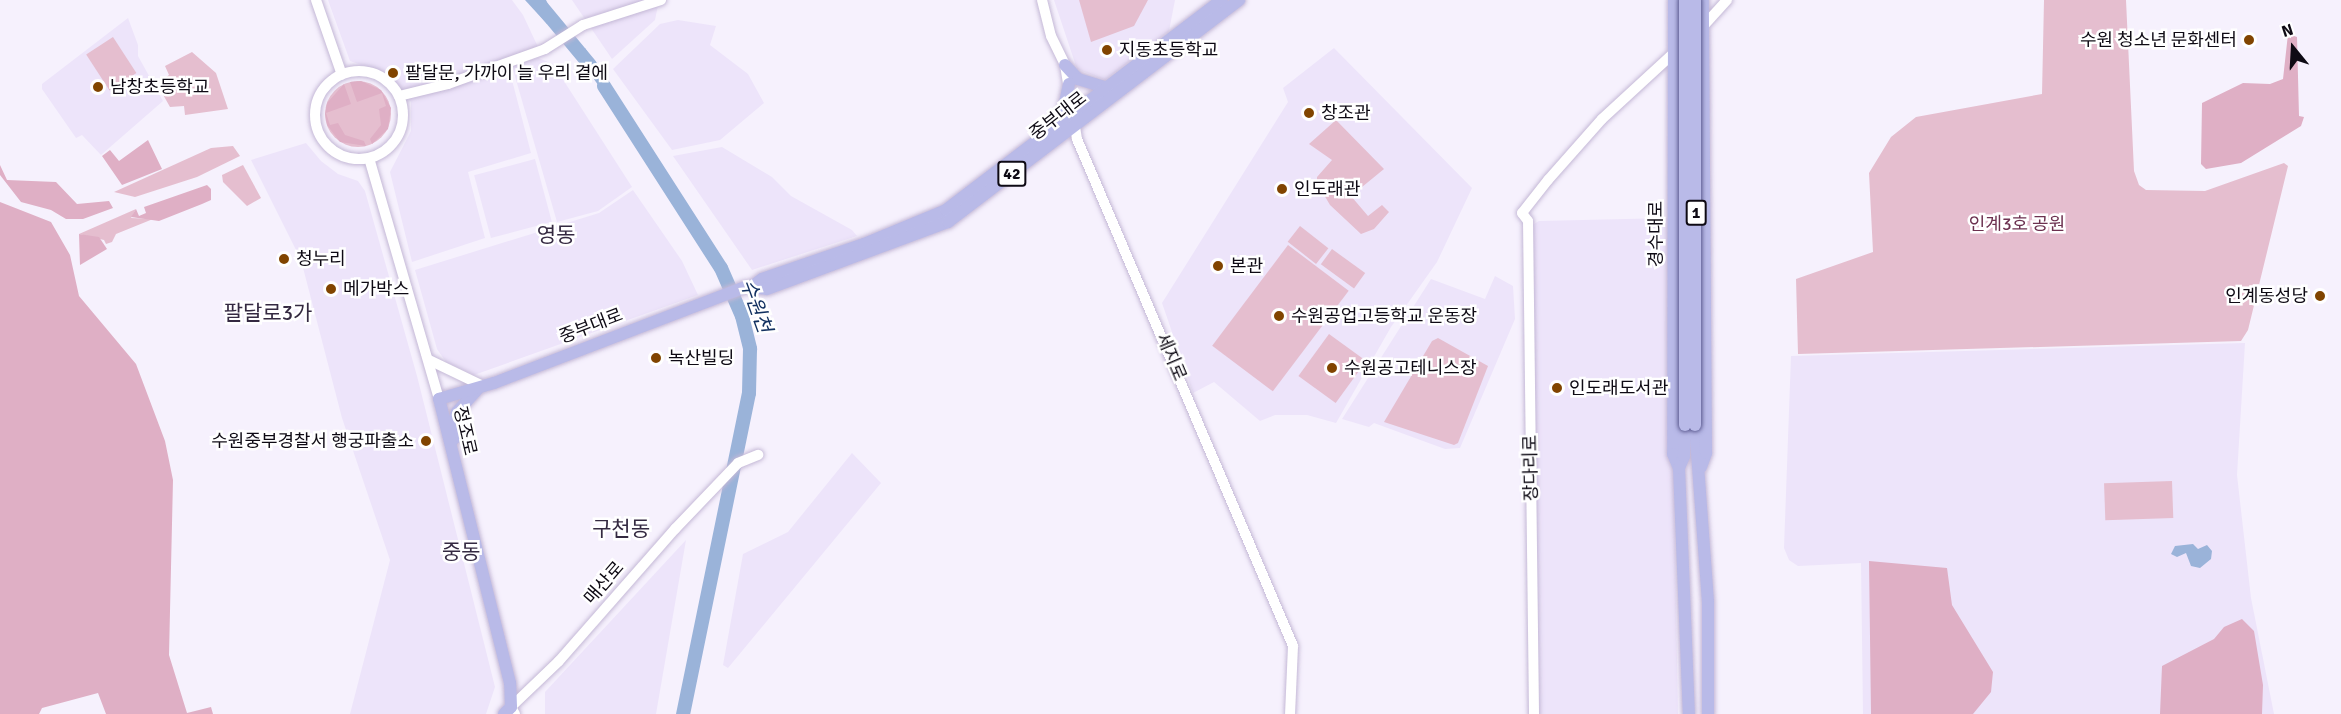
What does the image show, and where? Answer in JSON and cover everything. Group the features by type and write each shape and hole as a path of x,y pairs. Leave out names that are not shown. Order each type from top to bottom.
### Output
{"main road":[{"name":"중부대로","path":"439,399 483,386 937,215 1060,125 1075,119 1108,88 1222,0"},
{"name":"중부대로","path":"750,286 767,288 948,222 1075,119 1239,0"},
{"name":"경수대로","path":"1674,0 1673,454 1679,468"},
{"name":"1","path":"1685,0 1690,425 1696,459 1701,466 1708,602 1708,714"},
{"name":"1","path":"1690,425 1695,0"},
{"path":"1701,466 1706,453 1702,0"},
{"path":"1065,65 1084,82 1108,88"},
{"path":"1060,125 1069,84"},
{"path":"453,458 456,446 454,418 463,403 483,386"},
{"name":"정조로","path":"439,399 510,683 510,712"},
{"name":"경수대로","path":"1689,714 1679,468 1690,425"}],"street":[{"path":"316,0 342,75"},
{"path":"399,96 448,84 551,45 580,27 661,0"},
{"name":"세지로","path":"1042,0 1051,36 1065,65 1077,139 1293,646 1290,714"},
{"path":"1673,54 1703,28 1725,2"},
{"name":"장다리로","path":"1534,714 1528,222 1534,214 1528,209 1548,180 1602,119 1673,54"},
{"path":"355,71 375,75 391,85 399,96 402,118 396,140 369,158 339,155 327,146 316,124 320,95 342,75 355,71"},
{"name":"정조로","path":"369,158 439,399"},
{"path":"429,360 483,386"},
{"name":"매산로","path":"510,712 559,661 707,496 753,457"}],"shaded area":[{"path":"328,0 512,0 523,15 538,47 507,61 531,153 468,172 485,238 412,262 390,172 411,131 411,102 390,75 350,61"},
{"path":"572,0 659,0 655,20 612,59"},
{"name":"지동초등학교","path":"1054,0 1175,0 1169,31 1105,80 1077,69"},
{"name":"남창초등학교","path":"128,18 138,45 138,56 163,101 101,155 82,135 76,138 42,89 42,84"},
{"path":"678,20 716,26 710,45 748,74 764,103 720,140 672,150 613,69 660,24"},
{"path":"2288,34 2297,37 2299,116 2304,117 2301,126 2241,163 2206,169 2201,164 2202,103 2243,83 2270,84 2283,79"},
{"path":"1334,48 1472,188 1437,262 1391,327 1336,423 1307,415 1275,415 1260,421 1214,382 1193,393 1162,303 1288,102 1283,88"},
{"path":"538,58 553,64 632,187 598,211 557,222 512,66"},
{"path":"361,81 381,90 391,108 388,129 372,144 370,139 381,125 379,109 386,106 382,93 357,102 350,82"},
{"path":"344,84 351,104 326,113 330,125 338,123 345,135 364,141 366,146 340,142 327,125 325,114 327,103"},
{"path":"148,140 162,169 122,185 102,156 110,150 119,161"},
{"path":"306,143 321,161 338,174 358,181 365,191 417,376 495,687 486,714 350,714 390,560 342,418 301,260 251,160"},
{"path":"722,147 772,177 791,196 852,230 857,236 752,270 673,156"},
{"path":"535,159 552,222 491,238 474,175"},
{"path":"0,165 7,180 56,182 77,204 109,201 113,208 83,219 66,219 51,210 21,202 0,175"},
{"path":"207,185 211,189 211,200 202,204 159,221 131,217 136,209 139,216 146,213 144,207"},
{"path":"633,190 682,261 698,295 474,375 446,362 437,349 415,270 599,213"},
{"path":"0,202 51,222 70,255 79,296 136,364 165,441 173,480 169,655 187,713 211,707 213,714 106,714 98,693 42,708 39,714 0,714"},
{"path":"1669,218 1678,714 1539,714 1531,226 1539,221"},
{"path":"79,234 99,237 107,249 80,265"},
{"path":"1495,276 1513,286 1515,319 1460,448 1445,449 1374,423 1369,427 1342,419 1431,279 1485,299"},
{"path":"2245,343 2237,475 2251,598 2274,714 1863,714 1861,563 1798,566 1789,560 1784,548 1791,356"},
{"path":"852,453 881,483 728,668 723,665 743,554 788,532"},
{"path":"686,540 656,714 545,714 545,692"},
{"path":"1869,561 1947,568 1952,605 1993,672 1991,692 1973,714 1871,714"},
{"path":"2242,619 2254,631 2263,685 2262,714 2160,714 2162,666 2214,639 2224,627"}],"green space":[{"path":"1079,0 1148,0 1134,26 1091,42"},
{"name":"인계3호 공원","path":"2044,0 2126,0 2134,171 2139,185 2146,190 2205,191 2284,163 2288,166 2248,330 2241,341 1798,354 1796,279 1873,252 1869,173 1891,137 1916,117 2042,94"},
{"path":"113,37 136,73 110,90 86,54"},
{"path":"192,52 216,73 228,109 185,115 184,106 170,107 157,84 169,75 165,66"},
{"path":"358,81 371,84 381,91 388,101 391,114 388,127 381,137 371,144 358,147 345,144 335,137 328,127 325,114 328,101 335,91 345,84"},
{"path":"1336,120 1384,169 1351,196 1368,216 1382,205 1389,212 1374,229 1361,234 1330,205 1317,183 1317,177 1332,160 1309,144"},
{"path":"233,146 240,156 197,177 135,197 114,192 211,148"},
{"path":"243,165 261,198 247,206 223,182 222,175"},
{"path":"136,209 131,218 153,219 116,234 112,242 106,244 104,240 79,234"},
{"path":"1300,226 1328,248 1316,264 1288,242"},
{"name":"수원공업고등학교 운동장","path":"1288,245 1349,291 1273,391 1212,346"},
{"path":"1332,249 1365,273 1354,288 1321,264"},
{"name":"수원공고테니스장","path":"1329,334 1366,361 1336,403 1298,376"},
{"path":"1438,338 1488,366 1458,443 1454,445 1384,422 1432,341"},
{"path":"2172,481 2173,518 2105,520 2104,483"}],"water":[{"path":"525,0 546,0 554,18 547,24"},
{"path":"585,48 615,98 610,102 577,55"},
{"path":"2193,544 2198,549 2207,545 2212,551 2211,559 2200,568 2191,566 2186,553 2177,557 2171,554 2175,546"}],"waterway":[{"name":"수원천","path":"536,0 590,65"},
{"name":"수원천","path":"604,86 721,268 742,316 750,349 749,393 683,714"}],"place":[{"name":"수원 청소년 문화센터","path":"2249,40"},
{"name":"지동초등학교","path":"1107,50"},
{"name":"팔달문, 가까이 늘 우리 곁에","path":"393,73"},
{"name":"남창초등학교","path":"98,87"},
{"name":"창조관","path":"1309,113"},
{"name":"인도래관","path":"1282,189"},
{"name":"청누리","path":"284,259"},
{"name":"본관","path":"1218,266"},
{"name":"메가박스","path":"331,289"},
{"name":"인계동성당","path":"2320,296"},
{"name":"수원공업고등학교 운동장","path":"1279,316"},
{"name":"녹산빌딩","path":"656,358"},
{"name":"수원공고테니스장","path":"1332,368"},
{"name":"인도래도서관","path":"1557,388"},
{"name":"수원중부경찰서 행궁파출소","path":"426,441"}],"district":[{"name":"영동","path":"556,235"},
{"name":"팔달로3가","path":"268,313"},
{"name":"구천동","path":"621,529"},
{"name":"중동","path":"461,552"}]}
